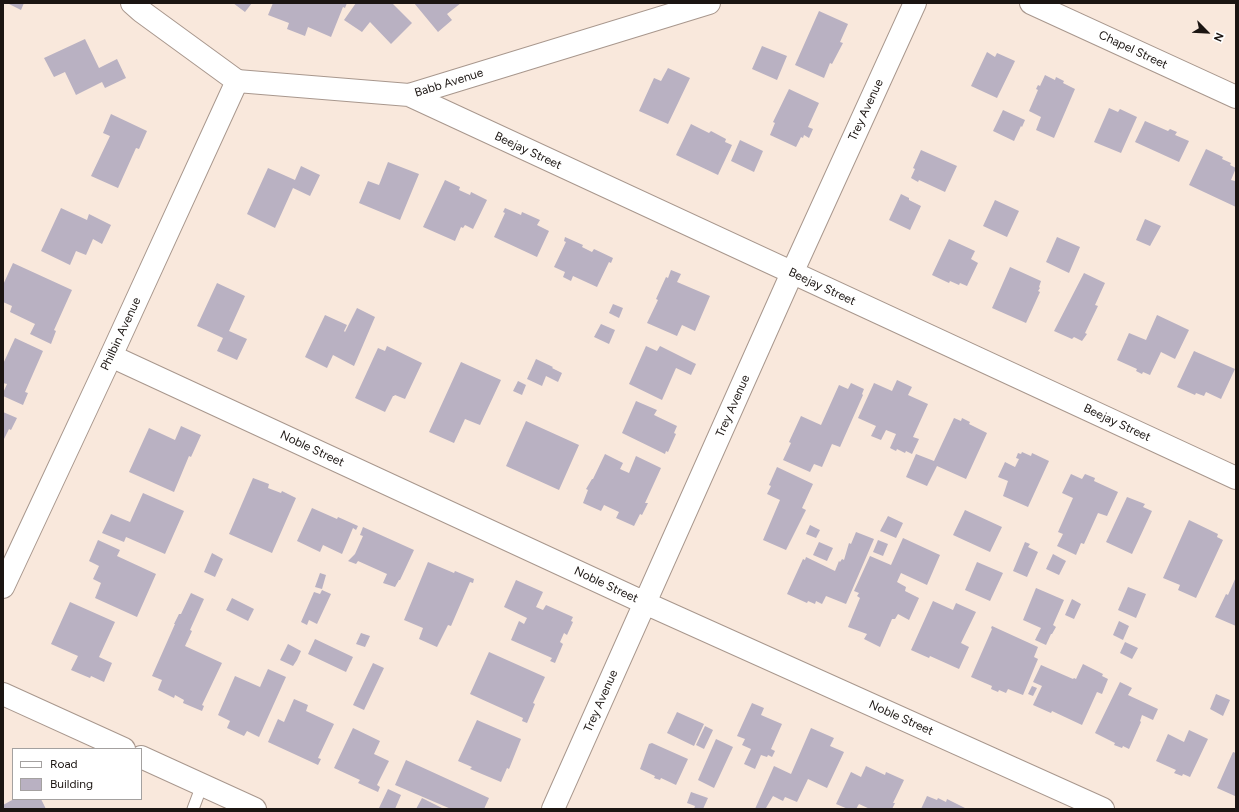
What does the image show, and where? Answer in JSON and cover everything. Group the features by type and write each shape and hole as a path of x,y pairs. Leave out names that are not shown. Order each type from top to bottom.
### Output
{"street":[{"path":"132,3 237,81"},
{"name":"Babb Avenue","path":"237,81 409,95 710,3"},
{"name":"Trey Avenue","path":"553,809 792,273 915,3"},
{"name":"Chapel Street","path":"1031,3 1236,97"},
{"name":"Philbin Avenue","path":"3,587 237,81"},
{"name":"Beejay Street","path":"409,95 1236,478"},
{"name":"Noble Street","path":"111,356 645,603 1103,809"},
{"path":"3,694 122,748"},
{"path":"142,757 255,809"}],"lane":[{"path":"193,809 202,784"}],"building":[{"path":"7,3 24,3 21,10"},
{"path":"233,3 252,3 245,12"},
{"path":"273,3 347,3 345,8 343,7 331,37 308,27 305,36 287,29 289,23 268,15"},
{"path":"356,3 392,3 412,23 391,44 370,22 362,32 344,20"},
{"path":"414,3 461,3 447,14 452,20 438,32"},
{"path":"819,11 848,24 840,42 843,43 832,64 830,63 824,78 795,65"},
{"path":"85,39 99,68 117,59 126,78 105,88 102,82 76,95 65,72 54,77 44,58"},
{"path":"762,46 787,56 777,80 752,69"},
{"path":"987,52 995,57 997,53 1015,61 997,98 971,86"},
{"path":"668,68 690,78 668,124 639,111 654,78 661,81"},
{"path":"1045,75 1055,80 1056,77 1064,81 1063,83 1075,89 1054,138 1036,130 1041,117 1029,111 1038,90 1036,89 1038,85 1040,86"},
{"path":"789,89 819,103 808,127 813,129 809,138 804,135 803,138 801,137 796,147 770,135 775,123 773,122"},
{"path":"1109,108 1118,112 1120,109 1137,117 1121,153 1094,142"},
{"path":"1003,110 1025,120 1014,141 993,131"},
{"path":"111,114 147,131 139,149 136,148 118,188 91,176 110,136 103,133"},
{"path":"1145,121 1168,131 1170,129 1177,132 1175,135 1189,141 1179,162 1135,142"},
{"path":"691,124 709,133 711,131 726,139 725,142 732,145 718,175 676,155"},
{"path":"740,140 763,151 754,172 731,161"},
{"path":"1206,149 1223,157 1222,159 1231,163 1230,165 1236,168 1231,180 1235,181 1236,178 1236,207 1189,185"},
{"path":"921,150 957,166 945,192 911,178 915,169 913,168"},
{"path":"388,162 419,174 400,220 359,203 368,181 379,185"},
{"path":"301,166 320,175 310,196 293,188 275,228 247,214 268,168 295,180"},
{"path":"445,180 460,187 459,190 470,195 471,192 487,200 473,229 465,225 463,228 461,227 455,241 423,227"},
{"path":"901,194 921,206 910,230 889,220"},
{"path":"995,200 1019,211 1007,237 983,226"},
{"path":"61,208 87,220 89,214 111,225 102,244 93,239 86,255 76,251 70,265 41,251"},
{"path":"505,208 521,215 522,212 540,220 537,225 549,231 537,257 494,237 505,213 503,212"},
{"path":"1145,219 1161,226 1150,246 1136,240"},
{"path":"565,237 583,245 582,247 592,252 594,249 613,258 611,263 609,262 597,287 573,276 571,281 563,277 565,272 554,267 566,242 564,241"},
{"path":"1057,237 1080,247 1069,273 1046,262"},
{"path":"949,239 975,251 971,259 978,263 967,286 960,283 959,285 950,281 949,283 932,275"},
{"path":"13,263 72,290 54,330 56,331 51,344 30,334 35,324 10,312 12,306 3,302 3,285"},
{"path":"1010,267 1041,281 1038,291 1040,292 1026,323 992,308"},
{"path":"671,270 681,274 677,282 710,296 695,331 682,325 677,336 647,323 658,300 656,299 666,277 668,278"},
{"path":"1084,273 1105,283 1095,305 1098,306 1085,333 1087,334 1082,341 1074,337 1072,339 1054,331"},
{"path":"217,283 245,296 229,331 247,339 237,360 217,351 223,338 197,326"},
{"path":"613,304 623,308 619,318 609,313"},
{"path":"357,308 375,317 354,366 333,355 327,368 305,357 325,315 347,325 344,331 345,332"},
{"path":"1157,315 1189,330 1175,359 1161,352 1150,375 1143,372 1142,374 1136,371 1137,369 1117,360 1129,333 1146,340"},
{"path":"601,324 615,330 609,344 594,337"},
{"path":"15,338 43,351 25,392 28,393 23,405 3,396 7,384 3,383 3,364"},
{"path":"387,346 422,363 405,399 395,395 393,396 385,412 355,398 378,348 385,351"},
{"path":"646,346 657,351 660,346 696,364 691,375 676,368 662,400 629,384"},
{"path":"1194,351 1235,369 1221,399 1206,392 1204,396 1196,393 1195,395 1177,387"},
{"path":"536,359 562,373 558,382 546,376 542,386 527,379"},
{"path":"461,362 501,380 480,425 465,419 454,443 429,432"},
{"path":"897,380 912,387 908,395 928,404 913,437 919,439 912,454 906,451 905,453 897,449 896,451 890,448 896,434 886,430 881,440 871,436 876,426 858,418 874,383 892,391"},
{"path":"518,381 526,385 522,395 513,391"},
{"path":"851,383 864,389 863,395 840,447 832,444 822,467 814,464 810,472 783,460 791,443 789,442 801,416 821,425 839,385 848,389"},
{"path":"636,401 657,410 654,415 677,426 674,433 676,434 668,452 666,451 665,454 622,433"},
{"path":"3,412 17,418 3,441"},
{"path":"954,418 961,421 962,418 970,422 969,424 987,433 966,479 937,466 927,486 906,477 916,454 934,461"},
{"path":"526,421 579,445 559,490 506,466"},
{"path":"181,426 201,435 191,457 189,456 174,492 129,472 149,428 175,440"},
{"path":"1022,452 1031,456 1032,453 1049,461 1028,507 1003,496 1008,481 998,477 1005,462 1015,467 1019,459 1016,458 1018,453 1021,454"},
{"path":"605,454 623,463 620,469 629,473 636,456 661,468 645,503 648,503 634,526 616,518 619,512 604,505 601,511 583,503 588,490 586,489 593,479"},
{"path":"777,467 813,484 802,508 806,510 786,550 763,540 780,500 767,494 771,486 769,485"},
{"path":"1071,474 1082,479 1085,474 1095,478 1094,481 1118,492 1107,516 1098,513 1084,544 1081,543 1076,555 1057,546 1063,534 1058,532 1073,498 1062,493"},
{"path":"253,478 269,484 268,488 281,493 282,491 296,498 272,553 229,534"},
{"path":"143,493 184,511 165,554 126,537 124,542 102,533 111,514 130,522"},
{"path":"1127,497 1145,504 1143,507 1152,511 1132,554 1106,542"},
{"path":"312,508 358,526 356,530 353,528 342,554 323,545 320,552 297,541"},
{"path":"965,510 1002,527 990,552 953,535"},
{"path":"888,516 903,523 896,538 880,531"},
{"path":"1189,520 1218,534 1217,537 1223,540 1196,598 1178,590 1180,585 1163,578"},
{"path":"810,525 820,530 816,538 806,534"},
{"path":"363,527 414,550 400,580 395,587 383,583 387,574 358,561 356,564 348,561 355,554 363,536 360,535"},
{"path":"856,532 874,539 846,604 826,596 822,604 816,601 815,604 808,601 807,603 787,594 803,559 805,560 806,557 835,571 839,561 840,562 842,559 844,560 849,543 851,544"},
{"path":"903,538 940,555 927,585 901,573 897,582 906,587 905,591 919,598 909,620 898,614 895,619 892,619 880,647 864,639 867,634 848,627 860,598 857,596 859,593 854,591 870,556 891,565"},
{"path":"98,540 120,550 117,556 156,574 137,617 95,598 101,583 93,579 99,566 89,561"},
{"path":"878,540 888,544 883,556 873,552"},
{"path":"819,542 833,548 827,561 813,555"},
{"path":"1025,542 1030,544 1028,547 1038,552 1027,577 1013,571"},
{"path":"212,553 223,559 215,577 204,572"},
{"path":"1053,554 1066,561 1059,575 1046,569"},
{"path":"428,562 454,573 455,571 474,579 473,583 470,582 451,626 448,625 437,647 419,639 423,628 404,620"},
{"path":"977,562 1003,573 990,601 965,590"},
{"path":"320,573 326,575 322,589 315,587"},
{"path":"1236,577 1236,626 1215,617 1226,594 1228,595"},
{"path":"516,580 543,592 536,607 543,610 546,605 573,617 571,621 573,622 567,635 564,633 560,642 563,644 555,663 550,661 552,658 511,640 519,621 524,624 527,618 504,607"},
{"path":"1128,587 1146,594 1136,618 1118,610"},
{"path":"1036,588 1064,600 1053,625 1056,627 1046,645 1035,640 1041,628 1023,620"},
{"path":"322,590 331,594 317,624 309,620 307,625 301,622 314,592 320,594"},
{"path":"191,593 204,599 190,630 192,631 185,646 222,663 202,705 204,706 202,711 183,703 184,700 175,695 174,698 158,690 162,680 152,676 174,624 179,614 181,614"},
{"path":"232,598 254,609 248,621 226,610"},
{"path":"1072,599 1081,604 1074,619 1065,615"},
{"path":"933,601 953,610 956,603 976,612 961,643 969,647 959,669 930,656 929,658 911,650"},
{"path":"70,602 115,622 99,657 112,663 104,682 71,670 78,656 51,644"},
{"path":"1119,621 1129,626 1123,640 1113,635"},
{"path":"992,626 1038,647 1034,657 1038,659 1023,695 1008,689 1006,693 999,690 998,692 991,689 992,686 971,677"},
{"path":"361,633 370,636 365,647 356,644"},
{"path":"315,639 353,657 346,672 308,654"},
{"path":"1125,642 1138,648 1132,659 1120,653"},
{"path":"288,644 301,651 293,666 280,660"},
{"path":"489,652 545,677 533,703 535,704 527,723 522,721 523,718 470,694"},
{"path":"373,663 384,668 364,710 353,705"},
{"path":"1083,664 1103,674 1102,676 1108,679 1102,694 1097,692 1082,725 1052,711 1051,713 1033,705 1042,686 1033,682 1041,665 1076,679"},
{"path":"268,669 286,677 259,737 247,731 244,736 227,728 230,721 218,715 235,676 260,687"},
{"path":"1120,682 1132,688 1128,695 1158,709 1153,720 1142,715 1141,722 1129,749 1123,746 1122,748 1114,745 1115,743 1095,733"},
{"path":"1032,686 1037,688 1033,696 1028,694"},
{"path":"1216,694 1230,700 1223,716 1210,709"},
{"path":"294,699 308,705 306,711 334,724 318,758 321,759 318,765 268,742 278,719 284,722"},
{"path":"752,703 764,708 761,715 782,724 771,749 775,751 772,757 768,755 767,757 761,755 755,769 744,764 751,749 742,745 745,739 737,736"},
{"path":"677,712 704,724 694,746 667,733"},
{"path":"477,720 521,739 509,769 507,768 501,782 470,769 472,767 458,761"},
{"path":"705,726 713,730 704,749 696,745"},
{"path":"353,728 380,741 374,754 389,761 377,785 380,787 378,792 358,783 360,780 334,768"},
{"path":"811,728 834,738 830,746 844,752 827,788 808,779 797,802 785,797 783,801 773,796 766,808 755,809 774,766 791,774"},
{"path":"1189,730 1208,739 1190,777 1183,774 1182,776 1174,773 1176,770 1156,761 1168,734 1184,742"},
{"path":"716,739 733,747 714,788 698,780"},
{"path":"652,743 688,759 676,785 661,778 660,780 654,778 655,776 640,769 649,744"},
{"path":"1233,752 1236,753 1235,796 1217,788"},
{"path":"406,760 489,798 484,809 451,809 395,785"},
{"path":"866,766 885,775 886,772 904,780 893,803 895,803 892,809 870,809 859,804 856,809 848,809 836,804 851,772 861,777"},
{"path":"388,789 401,795 395,809 379,808"},
{"path":"691,792 708,798 703,809 694,809 695,806 687,803"},
{"path":"927,796 937,800 938,798 946,802 947,799 965,808 921,809"},
{"path":"422,798 444,809 416,809"},
{"path":"12,800 42,800 46,809 3,809 3,805"}]}
